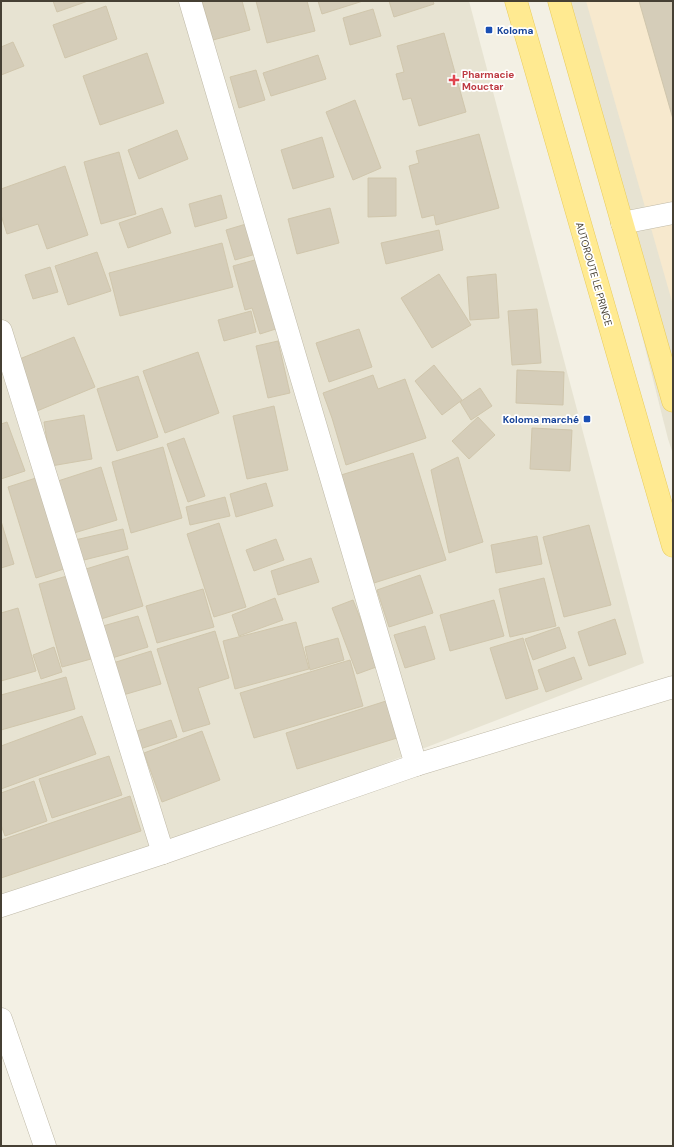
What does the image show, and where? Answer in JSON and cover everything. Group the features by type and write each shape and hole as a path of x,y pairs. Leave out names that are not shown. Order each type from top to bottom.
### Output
{"main road":[{"name":"AUTOROUTE LE PRINCE","path":"516,1 673,546"},
{"path":"559,1 673,401"}],"street":[{"path":"190,1 416,765"},
{"path":"622,223 673,213"},
{"path":"1,332 163,853"},
{"path":"1,906 163,853 416,765 673,686"},
{"path":"1,1019 45,1146"}],"shaded area":[{"path":"1,1 469,1 644,663 1,912"},
{"path":"558,1 673,1 673,454 668,439"},
{"path":"586,1 673,1 673,305"}],"building":[{"path":"53,1 88,1 57,12"},
{"path":"202,1 242,1 250,30 213,40"},
{"path":"256,1 307,1 315,31 267,43"},
{"path":"318,1 363,1 322,14"},
{"path":"389,1 433,1 434,4 394,17"},
{"path":"639,1 673,1 673,119"},
{"path":"106,6 117,39 65,58 53,25"},
{"path":"373,9 381,36 350,45 343,18"},
{"path":"444,33 466,112 419,126 411,98 403,100 396,74 404,72 397,46"},
{"path":"13,42 24,66 1,75 1,47"},
{"path":"147,53 164,103 100,125 83,76"},
{"path":"318,55 326,79 271,96 263,73"},
{"path":"256,70 265,100 239,108 230,77"},
{"path":"355,100 381,168 353,180 326,112"},
{"path":"177,130 188,159 139,179 128,150"},
{"path":"479,134 499,208 436,225 434,215 422,218 409,166 419,163 416,151"},
{"path":"322,137 334,177 293,189 281,150"},
{"path":"119,152 136,214 101,224 84,162"},
{"path":"65,166 88,235 47,249 38,224 7,234 1,215 1,189"},
{"path":"368,178 396,178 396,216 368,217"},
{"path":"221,195 227,218 195,227 189,204"},
{"path":"162,208 171,233 128,248 119,223"},
{"path":"330,208 339,243 297,254 288,219"},
{"path":"246,224 256,254 235,260 226,230"},
{"path":"439,230 443,250 386,264 381,243"},
{"path":"222,243 233,287 120,316 109,273"},
{"path":"97,252 111,291 68,305 55,266"},
{"path":"262,258 282,327 260,334 252,308 245,310 233,266"},
{"path":"50,267 58,292 33,299 25,275"},
{"path":"439,274 471,325 432,348 401,298"},
{"path":"496,274 499,318 470,320 467,277"},
{"path":"537,309 541,363 512,365 508,311"},
{"path":"251,311 256,332 224,341 218,320"},
{"path":"359,329 372,367 329,382 316,343"},
{"path":"74,337 95,387 37,411 17,360"},
{"path":"278,341 290,393 268,398 256,346"},
{"path":"198,352 219,413 165,433 143,371"},
{"path":"434,365 462,400 442,415 415,381"},
{"path":"517,370 564,372 563,405 516,403"},
{"path":"373,375 378,389 405,379 426,438 346,465 323,393"},
{"path":"138,376 158,437 117,451 97,389"},
{"path":"480,388 492,406 471,420 460,402"},
{"path":"274,406 288,470 247,479 233,416"},
{"path":"84,415 92,459 51,466 44,422"},
{"path":"478,417 495,435 469,459 452,441"},
{"path":"7,422 25,471 1,479 1,424"},
{"path":"532,428 572,430 570,471 530,469"},
{"path":"184,438 205,496 188,502 167,444"},
{"path":"163,447 182,518 131,533 112,462"},
{"path":"413,453 446,560 374,583 341,475"},
{"path":"458,457 483,542 449,553 431,470"},
{"path":"101,467 117,520 74,533 58,481"},
{"path":"39,477 67,568 36,578 8,487"},
{"path":"266,483 273,506 236,517 230,494"},
{"path":"225,497 230,516 190,525 186,507"},
{"path":"1,521 14,564 1,568"},
{"path":"219,523 246,607 214,617 187,534"},
{"path":"589,525 611,605 564,617 543,537"},
{"path":"123,529 128,549 80,561 75,540"},
{"path":"537,536 542,564 496,573 491,545"},
{"path":"276,539 284,560 254,571 246,550"},
{"path":"128,556 143,606 101,619 86,569"},
{"path":"311,558 319,582 278,595 271,571"},
{"path":"420,575 433,613 389,627 377,590"},
{"path":"67,576 91,659 62,667 39,584"},
{"path":"544,578 556,626 510,637 499,589"},
{"path":"203,589 214,627 157,643 146,606"},
{"path":"275,598 283,620 239,636 232,615"},
{"path":"353,600 379,666 357,674 332,608"},
{"path":"494,600 504,636 450,651 440,615"},
{"path":"18,608 36,671 1,681 1,613"},
{"path":"138,616 148,647 112,658 103,626"},
{"path":"615,619 626,654 589,666 578,632"},
{"path":"296,622 309,669 235,689 223,641"},
{"path":"425,626 435,659 405,668 394,635"},
{"path":"559,627 566,648 533,660 525,639"},
{"path":"215,631 229,678 198,688 210,724 183,732 157,649"},
{"path":"338,638 344,660 310,670 305,647"},
{"path":"523,638 538,689 506,699 490,648"},
{"path":"54,647 62,672 41,679 33,655"},
{"path":"151,651 161,684 123,695 113,663"},
{"path":"574,657 582,679 546,692 538,670"},
{"path":"350,660 363,706 254,738 240,693"},
{"path":"66,677 75,709 1,730 1,695"},
{"path":"386,701 397,738 297,769 286,733"},
{"path":"82,716 96,754 1,789 1,746"},
{"path":"171,720 177,737 140,749 134,732"},
{"path":"202,731 220,780 162,802 144,753"},
{"path":"109,756 122,795 52,818 39,779"},
{"path":"34,781 47,821 5,836 1,825 1,793"},
{"path":"130,796 141,831 1,878 1,840"}],"place":[{"name":"Koloma","path":"489,30"},
{"name":"Pharmacie Mouctar","path":"454,80"},
{"name":"Koloma marché","path":"587,419"}]}
